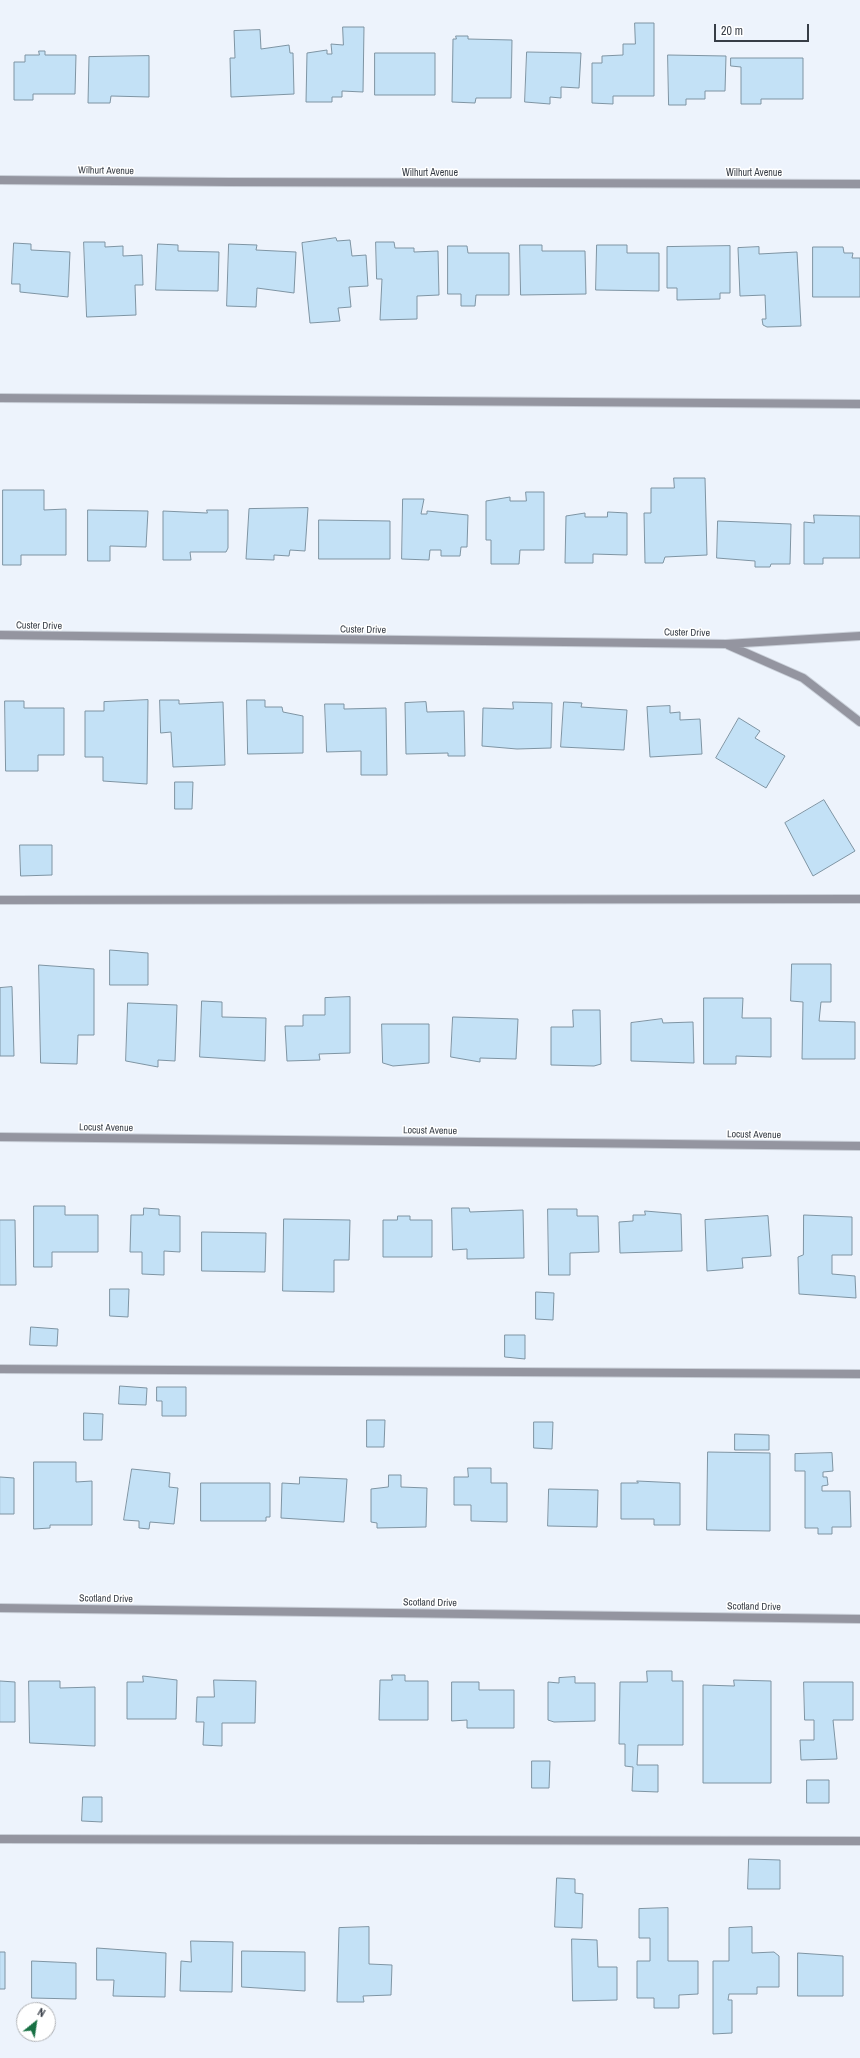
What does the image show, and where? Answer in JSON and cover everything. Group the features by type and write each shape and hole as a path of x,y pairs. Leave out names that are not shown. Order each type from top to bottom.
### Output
{"street":[{"name":"Wilhurt Avenue","path":"0,180 860,184"},
{"path":"0,398 860,404"},
{"name":"Custer Drive","path":"0,635 726,644 860,636"},
{"name":"Custer Drive","path":"726,644 803,678 860,722"},
{"path":"0,900 860,899"},
{"name":"Locust Avenue","path":"0,1137 860,1146"},
{"path":"0,1369 860,1374"},
{"name":"Scotland Drive","path":"0,1608 860,1619"},
{"path":"0,1839 860,1841"}],"building":[{"path":"635,23 654,23 654,96 613,96 613,104 592,103 592,63 602,63 602,56 623,55 623,44 635,44"},
{"path":"343,27 364,27 363,92 342,91 342,97 332,97 332,102 306,102 307,53 327,50 327,54 332,54 331,44 343,45"},
{"path":"260,30 261,49 289,45 290,53 293,53 294,94 231,97 230,58 235,58 234,31"},
{"path":"456,36 468,36 468,39 512,40 511,98 476,98 475,103 452,102 453,39 456,39"},
{"path":"39,51 45,51 45,55 76,55 75,94 33,94 33,100 14,100 14,62 25,62 25,55 39,55"},
{"path":"527,52 581,53 579,88 561,87 561,98 550,97 550,104 525,102"},
{"path":"375,53 435,53 435,95 375,95"},
{"path":"668,55 726,56 725,91 705,91 705,99 686,99 686,105 669,105"},
{"path":"149,56 149,97 111,96 110,103 88,103 89,57"},
{"path":"731,58 803,58 803,99 761,99 761,104 741,104 741,67 731,66"},
{"path":"336,238 337,241 350,240 352,256 366,255 368,286 349,287 351,307 338,308 340,321 310,323 302,243"},
{"path":"84,242 105,242 105,247 123,246 123,256 142,255 143,285 135,285 136,315 87,317"},
{"path":"376,242 394,242 395,248 414,248 414,252 438,251 439,295 417,296 417,319 380,320 382,279 377,279"},
{"path":"14,243 31,244 31,250 70,252 68,297 20,292 20,284 12,284"},
{"path":"158,244 178,245 178,251 219,252 218,291 156,290"},
{"path":"229,244 257,245 256,250 296,252 294,293 257,288 256,307 227,306"},
{"path":"520,245 542,245 542,251 585,251 586,294 521,295"},
{"path":"597,245 627,245 627,253 659,253 659,291 596,290"},
{"path":"448,246 467,246 468,253 509,253 509,295 476,295 475,306 461,306 461,294 448,294"},
{"path":"730,246 730,293 720,293 720,299 677,300 677,288 667,288 667,247"},
{"path":"759,247 759,254 797,252 801,326 767,327 763,325 762,319 766,319 765,295 740,296 738,248"},
{"path":"813,247 843,247 844,253 853,253 852,258 860,258 860,297 813,297"},
{"path":"674,478 705,478 707,555 665,557 663,563 645,563 644,513 651,513 651,488 674,488"},
{"path":"3,490 44,490 44,510 66,509 66,555 21,555 21,565 3,565"},
{"path":"526,492 544,492 544,550 520,550 519,564 491,564 491,540 486,540 486,501 510,497 510,501 526,501"},
{"path":"403,499 424,499 421,514 427,514 427,511 468,515 467,547 461,547 460,556 441,556 441,550 430,550 429,560 402,559"},
{"path":"308,508 305,551 290,550 289,556 274,555 274,560 246,559 249,509"},
{"path":"88,510 148,511 146,547 110,546 110,561 88,561"},
{"path":"207,510 228,510 228,548 226,552 190,552 191,560 163,560 163,511 207,513"},
{"path":"608,512 627,513 627,555 593,554 593,563 565,563 566,516 585,513 585,517 607,517"},
{"path":"814,515 860,516 860,558 823,558 823,564 804,564 804,522 814,523"},
{"path":"319,520 390,521 390,559 319,559"},
{"path":"718,521 791,524 790,564 771,564 770,567 755,567 755,561 717,558"},
{"path":"148,700 147,784 103,781 103,757 85,757 85,711 104,711 104,702"},
{"path":"160,700 179,700 179,704 223,702 225,765 173,767 171,732 161,733"},
{"path":"247,700 265,700 265,707 282,707 283,712 303,716 303,753 248,754"},
{"path":"5,701 24,701 24,708 64,708 64,755 38,755 38,771 6,771"},
{"path":"426,702 427,712 464,711 465,756 448,756 448,753 406,754 405,703"},
{"path":"513,702 552,703 551,748 517,749 482,746 483,708 513,709"},
{"path":"564,702 582,703 581,707 627,710 624,750 561,747"},
{"path":"325,704 344,704 344,709 386,708 387,775 361,775 361,751 327,752"},
{"path":"670,706 670,713 680,712 680,720 700,719 702,754 650,757 647,707"},
{"path":"739,718 760,731 755,738 785,756 766,788 716,758"},
{"path":"175,782 193,782 192,809 175,809"},
{"path":"824,800 855,851 813,876 785,823"},
{"path":"20,845 52,845 52,875 21,876"},
{"path":"110,950 148,953 148,985 110,985"},
{"path":"792,964 831,964 831,1002 821,1002 819,1021 855,1022 855,1059 802,1059 803,1002 791,1001"},
{"path":"39,965 94,969 94,1035 78,1035 77,1064 41,1063"},
{"path":"12,987 14,1056 0,1056 0,988"},
{"path":"350,997 350,1053 319,1054 320,1060 287,1061 285,1026 303,1026 303,1015 325,1015 325,998"},
{"path":"704,998 743,998 742,1018 771,1018 771,1057 736,1056 736,1064 704,1064"},
{"path":"202,1001 222,1002 222,1017 266,1018 265,1061 200,1057"},
{"path":"128,1003 177,1005 175,1061 158,1060 158,1067 126,1061"},
{"path":"573,1010 600,1010 601,1064 594,1066 551,1065 551,1027 573,1027"},
{"path":"453,1017 518,1019 516,1059 480,1058 480,1062 451,1057"},
{"path":"662,1019 663,1023 693,1022 694,1063 631,1061 631,1023"},
{"path":"382,1024 429,1024 429,1063 393,1066 383,1063"},
{"path":"34,1206 65,1206 65,1215 98,1215 98,1252 52,1252 52,1267 34,1267"},
{"path":"144,1208 159,1209 159,1215 180,1216 180,1252 164,1251 164,1275 142,1274 142,1252 130,1252 131,1215 143,1215"},
{"path":"452,1208 469,1208 470,1212 523,1210 524,1258 467,1259 467,1249 453,1250"},
{"path":"548,1209 577,1209 577,1216 598,1216 599,1252 570,1253 570,1275 549,1275"},
{"path":"645,1211 681,1214 682,1251 620,1253 619,1222 633,1221 633,1215 645,1215"},
{"path":"804,1215 852,1217 852,1255 832,1255 832,1274 855,1276 856,1298 799,1294 798,1257 803,1255"},
{"path":"398,1216 410,1216 410,1220 432,1220 432,1257 383,1257 383,1220 397,1220"},
{"path":"768,1216 771,1256 742,1258 743,1268 707,1271 705,1220"},
{"path":"284,1219 350,1220 349,1260 334,1260 334,1292 283,1291"},
{"path":"0,1220 15,1220 16,1285 0,1285"},
{"path":"202,1232 266,1233 265,1272 202,1271"},
{"path":"110,1289 129,1289 128,1317 110,1316"},
{"path":"536,1292 554,1293 553,1320 536,1319"},
{"path":"31,1327 58,1329 57,1346 30,1345"},
{"path":"505,1335 525,1335 525,1359 505,1357"},
{"path":"120,1386 147,1388 146,1405 119,1404"},
{"path":"157,1387 186,1387 186,1416 162,1416 162,1401 157,1401"},
{"path":"84,1413 103,1414 102,1440 84,1440"},
{"path":"367,1420 385,1420 384,1447 367,1447"},
{"path":"534,1422 553,1422 552,1449 534,1448"},
{"path":"735,1434 769,1435 769,1450 735,1450"},
{"path":"708,1452 770,1453 770,1531 707,1530"},
{"path":"832,1453 833,1471 823,1472 823,1477 827,1477 828,1485 822,1486 822,1491 850,1491 851,1527 832,1527 832,1534 818,1534 818,1528 805,1528 805,1471 795,1471 795,1454"},
{"path":"34,1462 76,1462 76,1482 92,1481 92,1525 50,1525 50,1528 34,1529"},
{"path":"468,1468 491,1468 491,1483 507,1483 507,1522 471,1521 471,1505 454,1505 454,1477 468,1477"},
{"path":"132,1469 170,1473 169,1487 178,1488 174,1524 150,1522 149,1529 139,1528 139,1521 124,1520"},
{"path":"389,1475 401,1475 401,1487 427,1488 426,1527 377,1528 377,1523 371,1522 371,1489 388,1487"},
{"path":"0,1477 14,1478 14,1514 0,1514"},
{"path":"300,1477 347,1479 344,1522 281,1518 282,1483 299,1484"},
{"path":"637,1481 680,1483 680,1525 654,1525 654,1519 621,1519 621,1483 638,1483"},
{"path":"201,1483 270,1483 270,1517 266,1517 266,1521 201,1521"},
{"path":"549,1489 598,1490 597,1527 548,1526"},
{"path":"647,1671 672,1671 672,1681 683,1681 683,1745 638,1745 637,1765 658,1765 658,1792 632,1791 633,1767 625,1766 625,1744 619,1744 620,1682 647,1682"},
{"path":"392,1675 405,1675 405,1681 428,1681 428,1720 379,1720 380,1680 392,1680"},
{"path":"143,1676 177,1680 176,1719 127,1719 127,1682 143,1682"},
{"path":"575,1677 575,1683 595,1683 595,1721 554,1722 548,1720 548,1682 559,1683 559,1678"},
{"path":"214,1680 256,1681 255,1723 222,1723 222,1746 203,1745 204,1722 196,1722 197,1697 214,1697"},
{"path":"734,1680 771,1681 771,1783 703,1783 703,1685 734,1686"},
{"path":"0,1681 15,1682 15,1722 0,1722"},
{"path":"29,1681 60,1681 60,1688 95,1687 95,1746 30,1743"},
{"path":"452,1682 479,1682 479,1690 514,1690 514,1728 467,1728 467,1720 452,1721"},
{"path":"804,1682 853,1682 853,1720 833,1720 837,1759 801,1760 800,1740 814,1740 814,1720 805,1720"},
{"path":"532,1761 550,1761 549,1788 532,1788"},
{"path":"807,1780 829,1780 829,1803 807,1803"},
{"path":"83,1797 102,1797 102,1822 82,1821"},
{"path":"749,1859 780,1860 780,1889 748,1889"},
{"path":"557,1878 575,1879 575,1893 583,1894 582,1928 555,1927"},
{"path":"668,1908 668,1961 698,1961 698,1994 679,1995 679,2008 654,2008 654,1998 637,1998 637,1961 650,1961 650,1938 639,1938 639,1909"},
{"path":"369,1927 369,1964 392,1965 391,1995 363,1996 364,2002 337,2002 339,1928"},
{"path":"752,1927 752,1953 774,1952 779,1956 779,1987 757,1987 757,1994 729,1994 728,2000 732,2000 732,2033 713,2034 713,1961 729,1961 729,1928"},
{"path":"572,1939 597,1940 598,1967 617,1967 617,2000 573,2001"},
{"path":"191,1941 233,1942 232,1992 180,1991 181,1961 191,1962"},
{"path":"97,1948 166,1953 165,1997 113,1996 114,1980 97,1980"},
{"path":"242,1951 305,1952 305,1991 242,1987"},
{"path":"0,1952 5,1952 5,1989 0,1989"},
{"path":"798,1953 843,1956 843,1996 798,1996"},
{"path":"32,1961 76,1963 76,1999 32,1998"}]}
